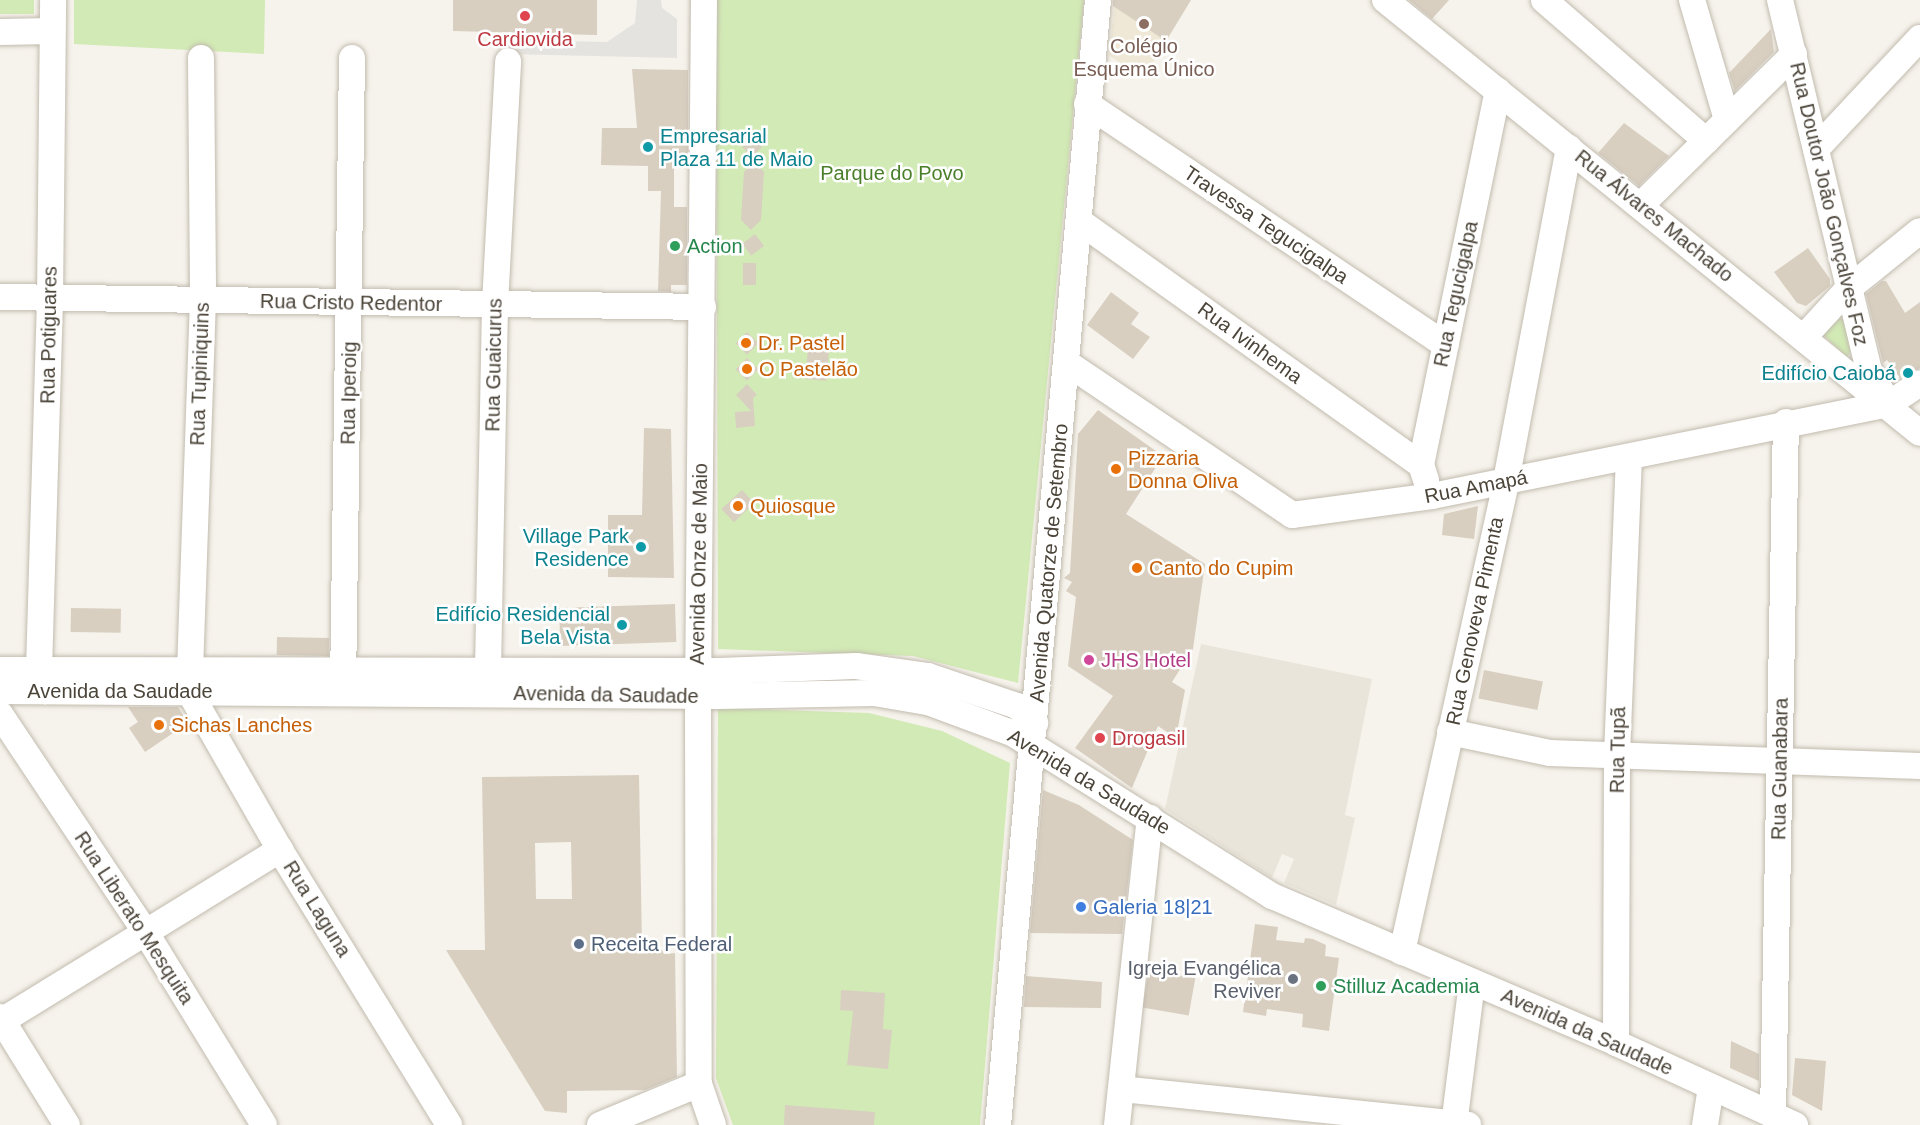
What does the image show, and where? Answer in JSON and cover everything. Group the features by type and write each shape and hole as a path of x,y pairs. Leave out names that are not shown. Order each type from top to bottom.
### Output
{"street":[{"name":"Rua Potiguares","path":"39,670 51,298 53,0"},
{"name":"Avenida Onze de Maio","path":"704,0 698,670 699,1084 713,1125"},
{"name":"Avenida Quatorze de Setembro","path":"998,1125 1098,0"},
{"name":"Rua Álvares Machado","path":"1385,0 1889,404 1920,433"},
{"path":"1544,0 1706,141"},
{"path":"1692,0 1727,120"},
{"name":"Rua Doutor João Gonçalves Foz","path":"1780,0 1869,370 1889,404"},
{"path":"0,32 52,32"},
{"path":"1816,150 1920,38"},
{"path":"1641,205 1794,54"},
{"name":"Rua Tupiniquins","path":"189,680 203,299 201,58"},
{"name":"Rua Iperoig","path":"344,681 351,304 352,58"},
{"name":"Rua Guaicurus","path":"488,670 495,304 508,61"},
{"name":"Rua Tegucigalpa","path":"1421,465 1498,90"},
{"name":"Travessa Tegucigalpa","path":"1087,104 1445,345"},
{"name":"Rua Genoveva Pimenta","path":"1402,952 1506,481 1569,148"},
{"name":"Rua Ivinhema","path":"1079,221 1421,465"},
{"path":"1804,337 1848,289 1920,231"},
{"name":"Rua Cristo Redentor","path":"0,297 203,299 351,304 703,307"},
{"name":"Rua Amapá","path":"1067,363 1292,515 1432,496 1629,458 1786,422 1889,404 1920,383"},
{"name":"Rua Guanabara","path":"1784,1120 1780,761 1786,422"},
{"name":"Rua Tupã","path":"1616,1043 1617,755 1629,458"},
{"path":"1421,465 1432,496"},
{"name":"Avenida da Saudade","path":"344,681 488,670 698,670 856,666 928,676 1017,706 1034,734 1150,818 1272,896 1616,1043 1784,1120"},
{"name":"Avenida da Saudade","path":"0,670 39,670 189,680 344,681 698,696 874,693 928,702 1012,733 1034,734"},
{"name":"Avenida da Saudade","path":"0,691 189,680"},
{"name":"Rua Laguna","path":"189,680 280,850 449,1125"},
{"name":"Rua Liberato Mesquita","path":"0,714 146,933 264,1125"},
{"path":"1450,732 1550,753 1920,766"},
{"path":"1117,1125 1150,818"},
{"path":"67,1125 1,1020 280,850"},
{"path":"1121,1089 1458,1124 1472,982"},
{"path":"600,1125 699,1084"},
{"path":"1705,1125 1711,1087"}],"shaded area":[{"path":"637,0 661,0 662,8 677,19 677,58 509,54 507,40 607,42 635,23"},
{"name":"Colégio Esquema Único","path":"1115,0 1191,0 1142,80 1109,55"},
{"path":"1201,644 1372,679 1345,815 1355,818 1336,905 1284,883 1294,859 1282,854 1272,878 1165,809"}],"green space":[{"path":"0,0 34,0 34,14 0,14"},
{"path":"74,0 265,0 264,54 74,44"},
{"name":"Parque do Povo","path":"716,0 1084,0 1018,683 913,656 718,649"},
{"path":"1833,319 1843,319 1852,350 1847,357 1819,331"},
{"path":"718,708 869,713 942,731 1010,763 980,1125 733,1125 716,1078"}],"building":[{"name":"Cardiovida","path":"453,0 597,0 597,35 555,34 555,40 530,40 531,33 453,31"},
{"path":"1113,0 1191,0 1166,41 1113,6"},
{"path":"1409,0 1449,0 1432,19"},
{"path":"1771,29 1774,52 1735,91 1729,73"},
{"path":"632,69 688,70 688,166 674,166 674,207 687,207 687,285 671,285 671,292 658,291 661,191 648,191 648,166 601,165 602,128 637,128"},
{"path":"1624,123 1669,156 1639,186 1598,153"},
{"path":"752,137 762,147 752,157 742,147"},
{"path":"754,161 764,172 761,220 751,230 741,220 744,172"},
{"path":"755,234 764,246 751,256 742,244"},
{"path":"1808,248 1830,279 1830,286 1806,306 1797,303 1774,272"},
{"path":"743,263 756,263 756,285 743,285"},
{"path":"1882,281 1886,281 1905,313 1920,302 1920,368 1900,378 1887,360 1883,363 1866,294"},
{"path":"1111,292 1139,313 1131,324 1150,337 1133,359 1087,325"},
{"name":"Dr. Pastel","path":"747,332 758,343 747,355 736,343"},
{"path":"808,349 829,351 826,381 805,379"},
{"name":"O Pastelão","path":"747,358 758,369 747,381 736,369"},
{"path":"747,384 757,395 753,398 755,426 736,428 735,412 751,411 736,395"},
{"path":"1098,410 1163,456 1126,514 1205,564 1193,649 1172,682 1185,690 1176,738 1158,726 1132,788 1075,748 1113,696 1068,666 1076,597 1066,591 1072,582 1064,578 1070,573 1078,434"},
{"path":"644,428 671,429 674,578 608,577 608,515 642,515"},
{"name":"Quiosque","path":"742,490 754,503 734,522 722,509"},
{"path":"1478,506 1474,539 1442,535 1444,514"},
{"name":"Edifício Residencial Bela Vista","path":"675,604 676,642 560,646 559,608"},
{"path":"71,608 121,609 121,633 71,632"},
{"path":"277,637 329,638 329,656 277,655"},
{"path":"1484,670 1543,681 1537,710 1478,698"},
{"name":"Sichas Lanches","path":"128,707 178,707 188,723 145,752 129,728 138,722"},
{"name":"Receita Federal","path":"639,775 642,945 655,942 665,954 675,953 677,1077 645,1090 567,1091 567,1113 545,1111 446,950 485,950 482,777","holes":["571,842 572,899 536,899 535,843"]},
{"path":"1043,790 1079,805 1133,840 1122,934 1030,933"},
{"path":"1255,924 1278,927 1276,940 1304,943 1305,938 1313,939 1326,945 1325,956 1339,958 1329,1031 1302,1027 1303,1014 1267,1009 1266,1016 1243,1012"},
{"path":"1149,970 1195,978 1189,1016 1142,1007"},
{"path":"1026,976 1102,982 1101,1008 1024,1007"},
{"path":"841,990 885,993 883,1029 892,1030 888,1069 847,1065 853,1011 840,1010"},
{"path":"1731,1041 1759,1054 1759,1081 1730,1068"},
{"path":"1795,1058 1826,1061 1822,1111 1792,1095"},
{"path":"785,1105 875,1112 874,1125 784,1125"}],"place":[{"name":"Cardiovida","path":"525,16"},
{"name":"Colégio Esquema Único","path":"1144,24"},
{"name":"Empresarial Plaza 11 de Maio","path":"648,147"},
{"name":"Action","path":"675,246"},
{"name":"Dr. Pastel","path":"746,343"},
{"name":"O Pastelão","path":"747,369"},
{"name":"Edifício Caiobá","path":"1908,373"},
{"name":"Pizzaria Donna Oliva","path":"1116,469"},
{"name":"Quiosque","path":"738,506"},
{"name":"Village Park Residence","path":"641,547"},
{"name":"Canto do Cupim","path":"1137,568"},
{"name":"Edifício Residencial Bela Vista","path":"622,625"},
{"name":"JHS Hotel","path":"1089,660"},
{"name":"Sichas Lanches","path":"159,725"},
{"name":"Drogasil","path":"1100,738"},
{"name":"Galeria 18|21","path":"1081,907"},
{"name":"Receita Federal","path":"579,944"},
{"name":"Igreja Evangélica Reviver","path":"1293,979"},
{"name":"Stilluz Academia","path":"1321,986"}]}
